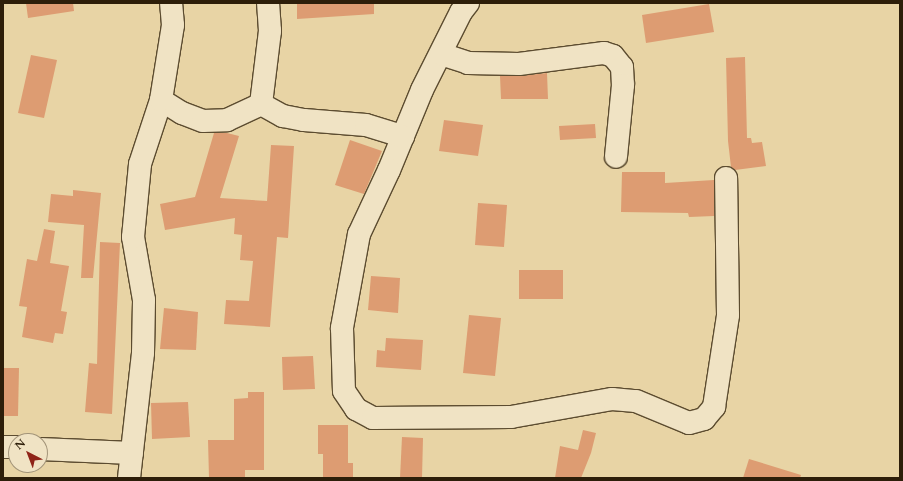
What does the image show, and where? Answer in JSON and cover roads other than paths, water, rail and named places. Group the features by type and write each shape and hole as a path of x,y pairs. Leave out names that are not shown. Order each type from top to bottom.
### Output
{"street":[{"path":"129,478 143,353 144,308 133,237 140,164 161,100 173,25 171,3"},
{"path":"261,104 270,30 268,3"},
{"path":"468,3 461,12 422,90 359,234 342,328 344,391 356,409 373,418 511,417 612,399 636,401 689,423 704,419 714,407 728,315 726,178"},
{"path":"441,54 468,63 512,64 604,53 613,56 622,67 623,85 616,157"},
{"path":"161,100 182,113 203,121 228,120 261,104"},
{"path":"261,104 283,116 304,120 366,125 403,136"},
{"path":"48,449 132,453"}]}
